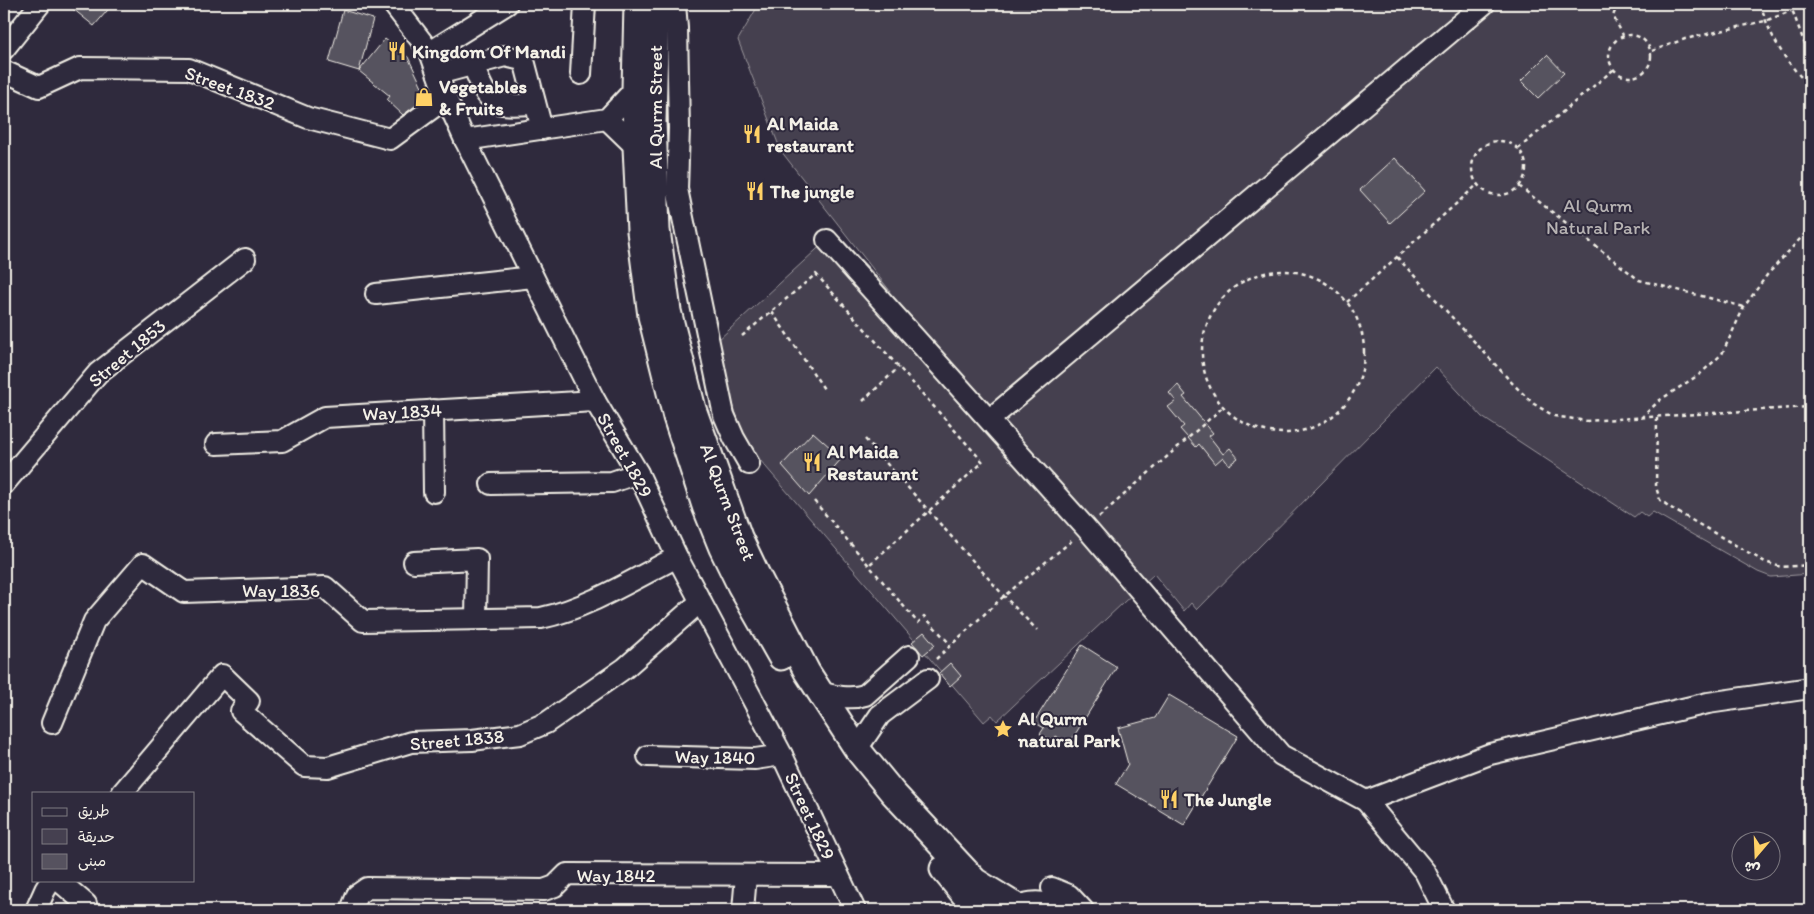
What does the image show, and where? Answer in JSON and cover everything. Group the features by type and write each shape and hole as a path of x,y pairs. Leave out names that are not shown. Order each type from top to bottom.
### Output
{"main road":[{"name":"Al Qurm Street","path":"638,4 635,89 636,148 640,231 651,316 676,417 705,506 740,585 796,684 838,748 977,910"},
{"name":"Al Qurm Street","path":"656,4 654,141 657,230 668,311 693,409 739,537 803,663 857,749 893,793 976,881 1018,909"},
{"path":"1018,909 1033,904 1047,905 1060,910"}],"street":[{"path":"4,49 40,4"},
{"name":"Street 1829","path":"393,4 430,52 446,98 465,140 595,401 638,474 677,557 782,755 855,910"},
{"path":"430,52 507,4"},
{"path":"581,74 585,4"},
{"path":"675,4 679,128 677,189 724,415 734,438 749,464"},
{"path":"990,419 1484,4"},
{"path":"438,74 505,56 522,60 525,64 542,128"},
{"path":"473,65 482,88 489,98 497,103 504,105 536,104"},
{"name":"Street 1832","path":"4,71 39,87 80,68 189,69 308,118 390,139 446,98"},
{"path":"465,140 607,119 635,89"},
{"path":"607,119 636,148"},
{"path":"827,240 990,419 1281,755 1366,801 1425,872 1444,910"},
{"name":"Street 1853","path":"4,484 98,373 245,259"},
{"path":"376,294 533,277"},
{"name":"Way 1834","path":"216,444 282,441 325,417 595,401"},
{"path":"433,410 434,492"},
{"path":"491,484 612,482 638,474"},
{"name":"Way 1836","path":"52,723 94,621 143,564 184,592 325,587 363,621 541,618 561,614 581,606 677,557"},
{"path":"414,562 477,559 476,618"},
{"name":"Street 1838","path":"123,792 222,675 249,701 241,711 304,766 328,767 411,742 472,740 520,734 546,723 625,668 701,601"},
{"path":"820,692 852,698 865,695 909,656"},
{"path":"857,749 880,715 928,679"},
{"path":"1366,801 1490,754 1708,703 1810,688"},
{"name":"Way 1840","path":"648,756 755,759 782,755"},
{"name":"Way 1842","path":"351,910 357,895 367,888 544,890 554,886 567,874 838,876"},
{"path":"743,910 746,876"},
{"path":"36,910 50,882"},
{"path":"60,882 86,904"},
{"path":"1052,888 1069,895 1083,910"}],"path":[{"path":"1618,4 1613,16 1622,35"},
{"path":"1761,4 1764,21 1795,72 1810,86"},
{"path":"1790,4 1804,42 1810,49"},
{"path":"1652,51 1685,39 1764,21 1792,10"},
{"path":"1622,35 1636,35 1647,42 1652,51 1649,67 1643,74 1635,77 1623,77 1613,70 1608,56 1611,44 1622,35"},
{"path":"1518,149 1613,70"},
{"path":"1502,141 1518,149 1525,162 1525,175 1519,186 1510,193 1498,195 1486,192 1477,184 1472,170 1472,160 1479,150 1490,142 1502,141"},
{"path":"1347,302 1477,184"},
{"path":"1519,186 1639,280 1744,307"},
{"path":"1640,419 1660,400 1700,374 1722,354 1744,307 1767,275 1810,228"},
{"path":"1397,258 1534,404 1554,416 1586,421 1810,407"},
{"path":"1290,271 1318,279 1347,302 1362,332 1362,372 1353,394 1333,416 1301,432 1268,432 1242,422 1223,407 1209,386 1201,355 1204,330 1222,298 1246,280 1269,272 1290,271"},
{"path":"742,336 816,274 983,462 869,565"},
{"path":"772,312 824,389"},
{"path":"863,401 899,367"},
{"path":"1657,418 1656,487 1660,500 1765,562 1781,567 1810,565"},
{"path":"865,439 1004,596 1037,630"},
{"path":"814,501 918,623 924,616 951,645"}],"green space":[{"name":"Al Qurm Natural Park","path":"759,4 1810,4 1810,574 1771,577 1758,572 1653,512 1647,517 1640,512 1634,517 1482,417 1436,367 1197,610 1191,603 1184,611 1154,574 997,721 992,715 984,722 754,453 736,413 717,341 828,239 833,245 841,238 890,291 781,151 738,40"}],"building":[{"path":"67,4 113,4 94,26"},
{"path":"343,10 373,19 359,71 329,62"},
{"path":"385,39 408,57 427,97 403,115 387,100 390,96 359,71"},
{"path":"1547,55 1564,73 1538,98 1521,81"},
{"path":"1395,158 1425,191 1390,223 1360,190"},
{"path":"1178,385 1186,395 1183,397 1213,433 1209,436 1223,454 1230,448 1238,458 1229,465 1223,457 1215,464 1199,444 1196,447 1180,429 1184,426 1168,407 1176,401 1169,393"},
{"name":"Al Maida Restaurant","path":"813,432 842,458 809,496 782,465"},
{"path":"924,632 935,645 923,655 912,642"},
{"path":"1082,645 1117,667 1069,744 1056,736 1052,741 1040,734 1044,728 1034,722"},
{"path":"950,663 961,676 950,686 939,673"},
{"path":"1169,695 1238,736 1184,825 1116,784 1128,764 1118,728 1155,718"}],"place":[{"name":"Kingdom Of Mandi","path":"397,51"},
{"name":"Vegetables & Fruits","path":"424,97"},
{"name":"Al Maida restaurant","path":"752,134"},
{"name":"The jungle","path":"755,191"},
{"name":"Al Maida Restaurant","path":"812,462"},
{"name":"Al Qurm natural Park","path":"1003,729"},
{"name":"The Jungle","path":"1169,799"}]}
